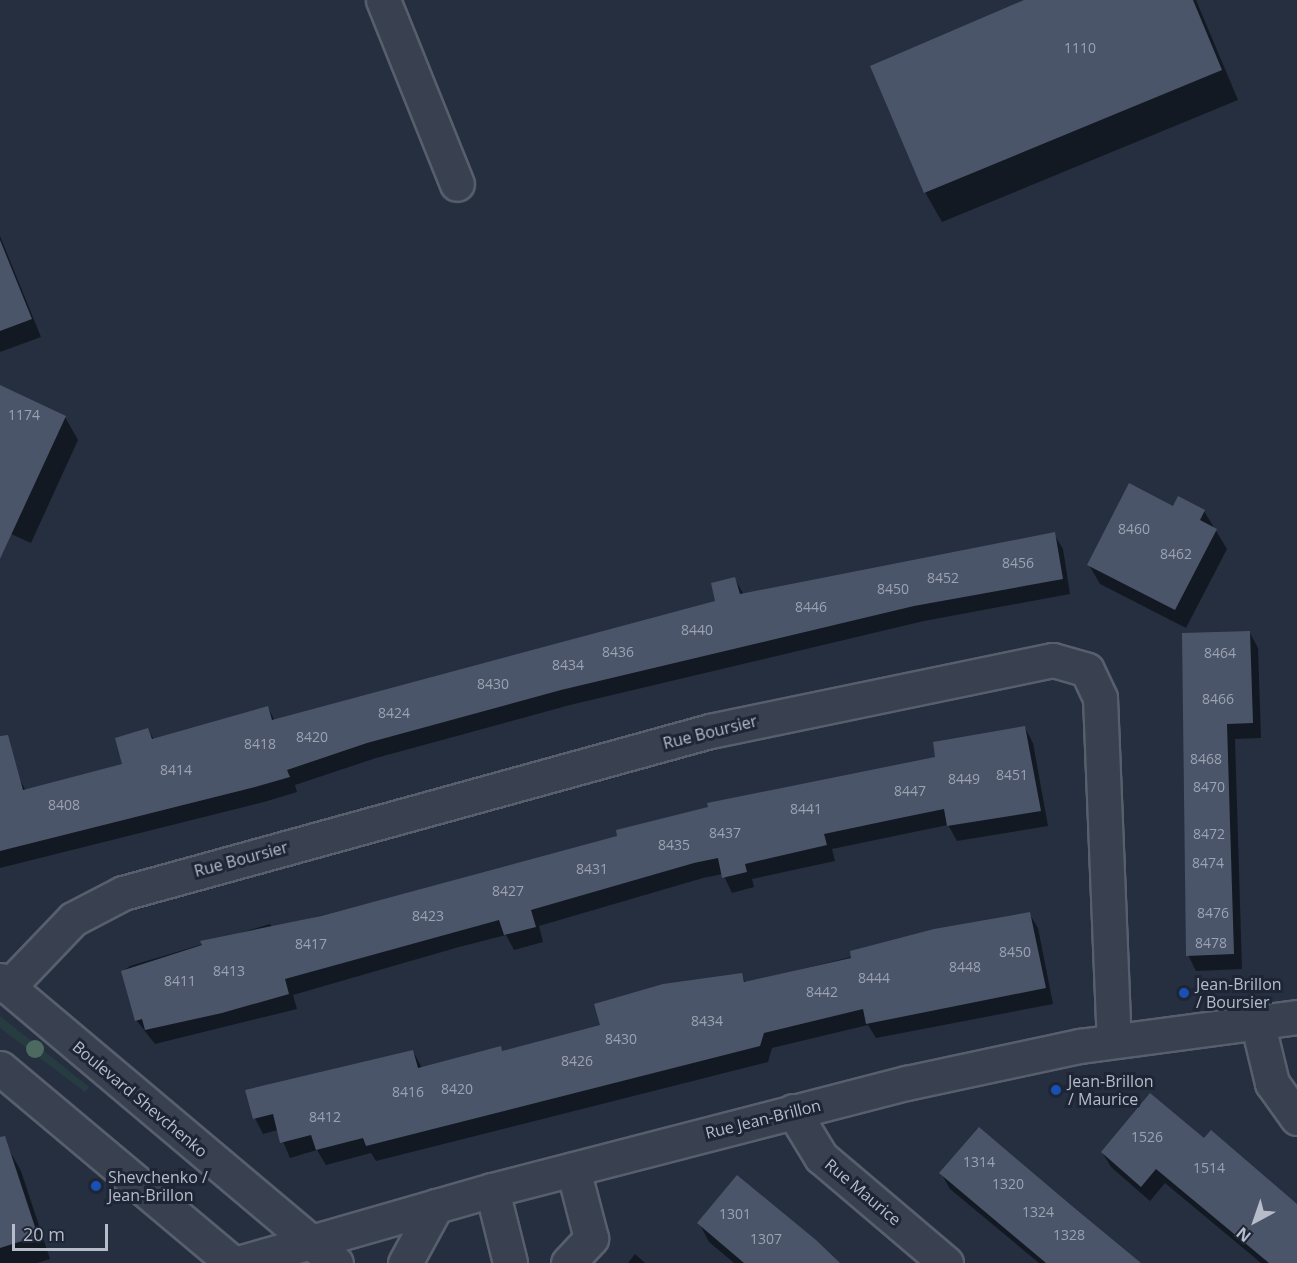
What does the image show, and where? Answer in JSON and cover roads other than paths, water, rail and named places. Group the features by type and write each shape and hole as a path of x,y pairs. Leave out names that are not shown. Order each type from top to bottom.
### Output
{"street":[{"path":"383,0 457,184"},
{"name":"Rue Boursier","path":"4,984 72,919 123,893 710,731 1053,660 1087,670 1100,698 1114,1040"},
{"name":"Boulevard Shevchenko","path":"4,984 336,1263"},
{"name":"Rue Jean-Brillon","path":"238,1263 492,1190 793,1111 1114,1040 1297,1017"},
{"path":"1257,1021 1272,1083 1297,1118"},
{"path":"0,1068 232,1263"},
{"name":"Rue Maurice","path":"793,1111 821,1157 946,1263"},
{"path":"568,1263 591,1238 573,1169"},
{"path":"492,1190 510,1263"},
{"path":"405,1263 436,1206"}],"place":[{"name":"Jean-Brillon / Boursier","path":"1184,993"},
{"name":"Jean-Brillon / Maurice","path":"1056,1090"},
{"name":"Shevchenko / Jean-Brillon","path":"96,1186"}]}
